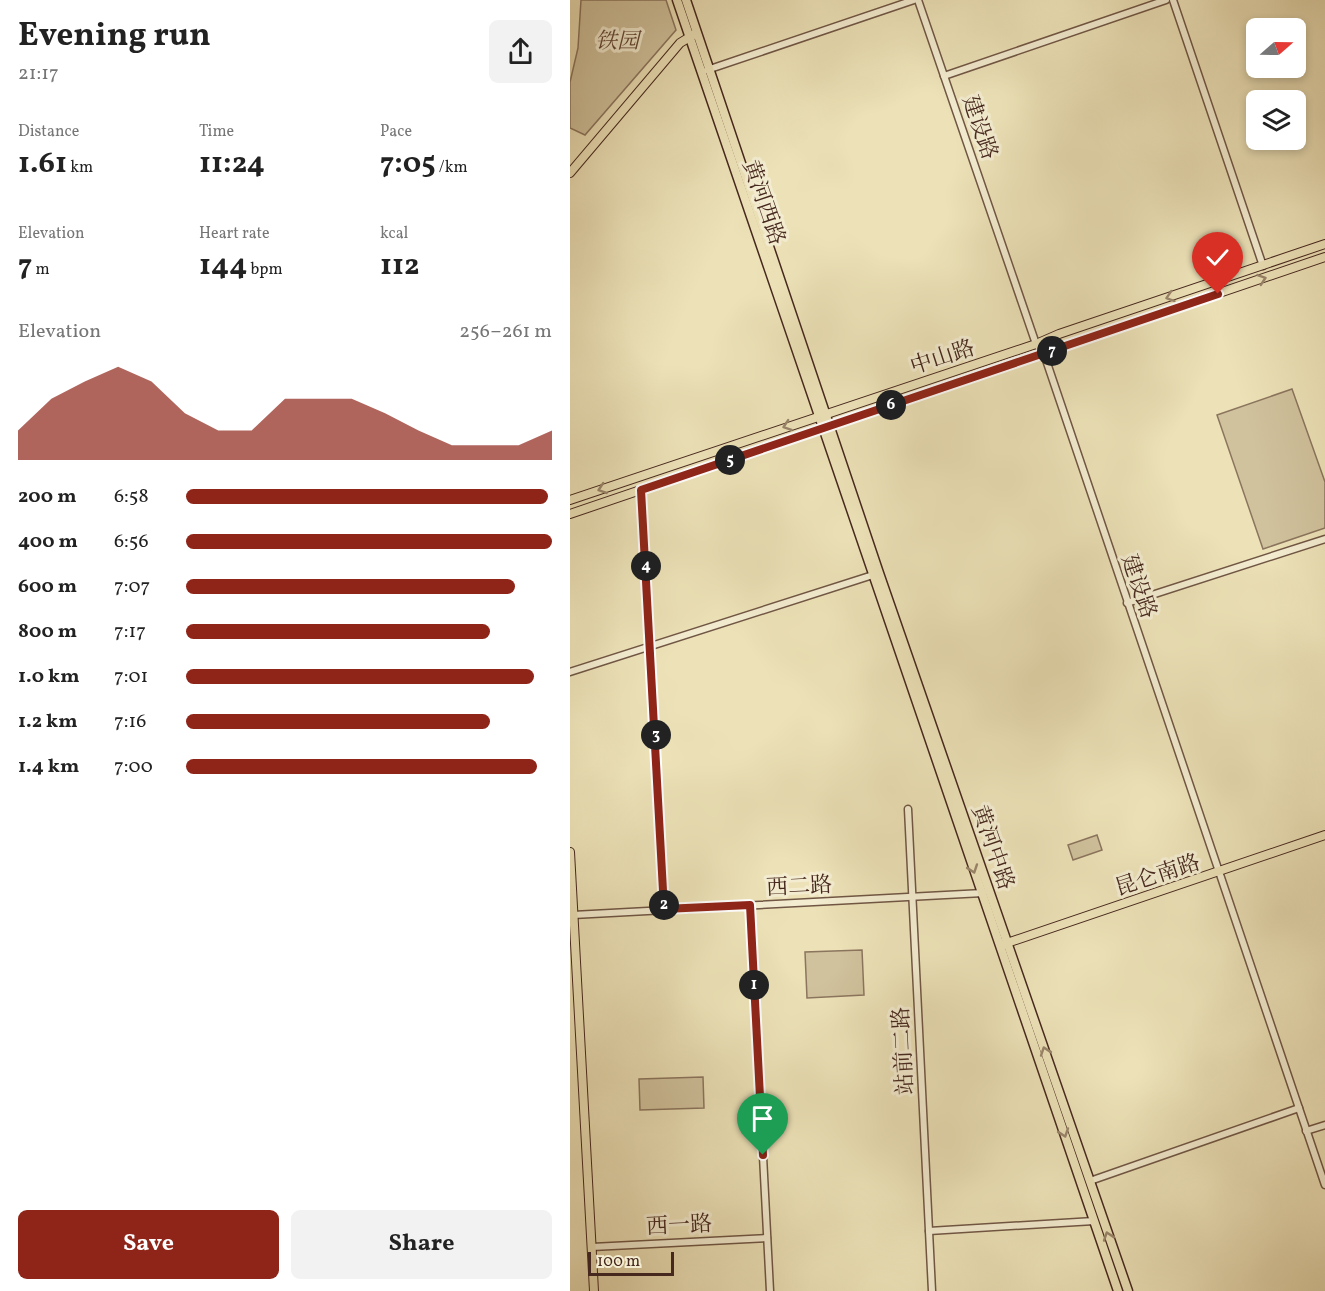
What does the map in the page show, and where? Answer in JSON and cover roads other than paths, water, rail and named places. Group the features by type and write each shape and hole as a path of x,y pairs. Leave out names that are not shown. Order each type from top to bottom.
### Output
{"highway":[{"name":"黄河西路","path":"677,0 706,70 822,415"},
{"name":"黄河西路","path":"686,0 693,35"},
{"name":"黄河中路","path":"822,415 985,892 1128,1291"},
{"name":"黄河中路","path":"1004,944 1118,1291"}],"main road":[{"path":"570,173 633,98 693,35"},
{"name":"中山路","path":"570,500 1036,344 1059,334 1325,244"},
{"name":"中山路","path":"570,514 1325,257"},
{"name":"昆仑南路","path":"1004,944 1325,835"},
{"path":"570,852 594,1291"}],"street":[{"path":"706,70 916,0"},
{"name":"建设路","path":"916,0 1036,344 1044,354 1127,603 1221,871 1325,1185"},
{"path":"944,76 1166,0"},
{"path":"1173,0 1263,266"},
{"path":"641,490 664,909"},
{"path":"1127,603 1325,538"},
{"path":"570,672 876,574"},
{"name":"站前二路","path":"908,809 932,1291"},
{"name":"西二路","path":"573,915 912,898 985,892"},
{"path":"750,905 770,1291"},
{"path":"1090,1182 1299,1108"},
{"path":"1306,1131 1325,1125"},
{"path":"929,1231 1094,1221"},
{"name":"西一路","path":"592,1247 767,1238"}],"park label":[{"name":"铁园","path":"617,40"}]}
